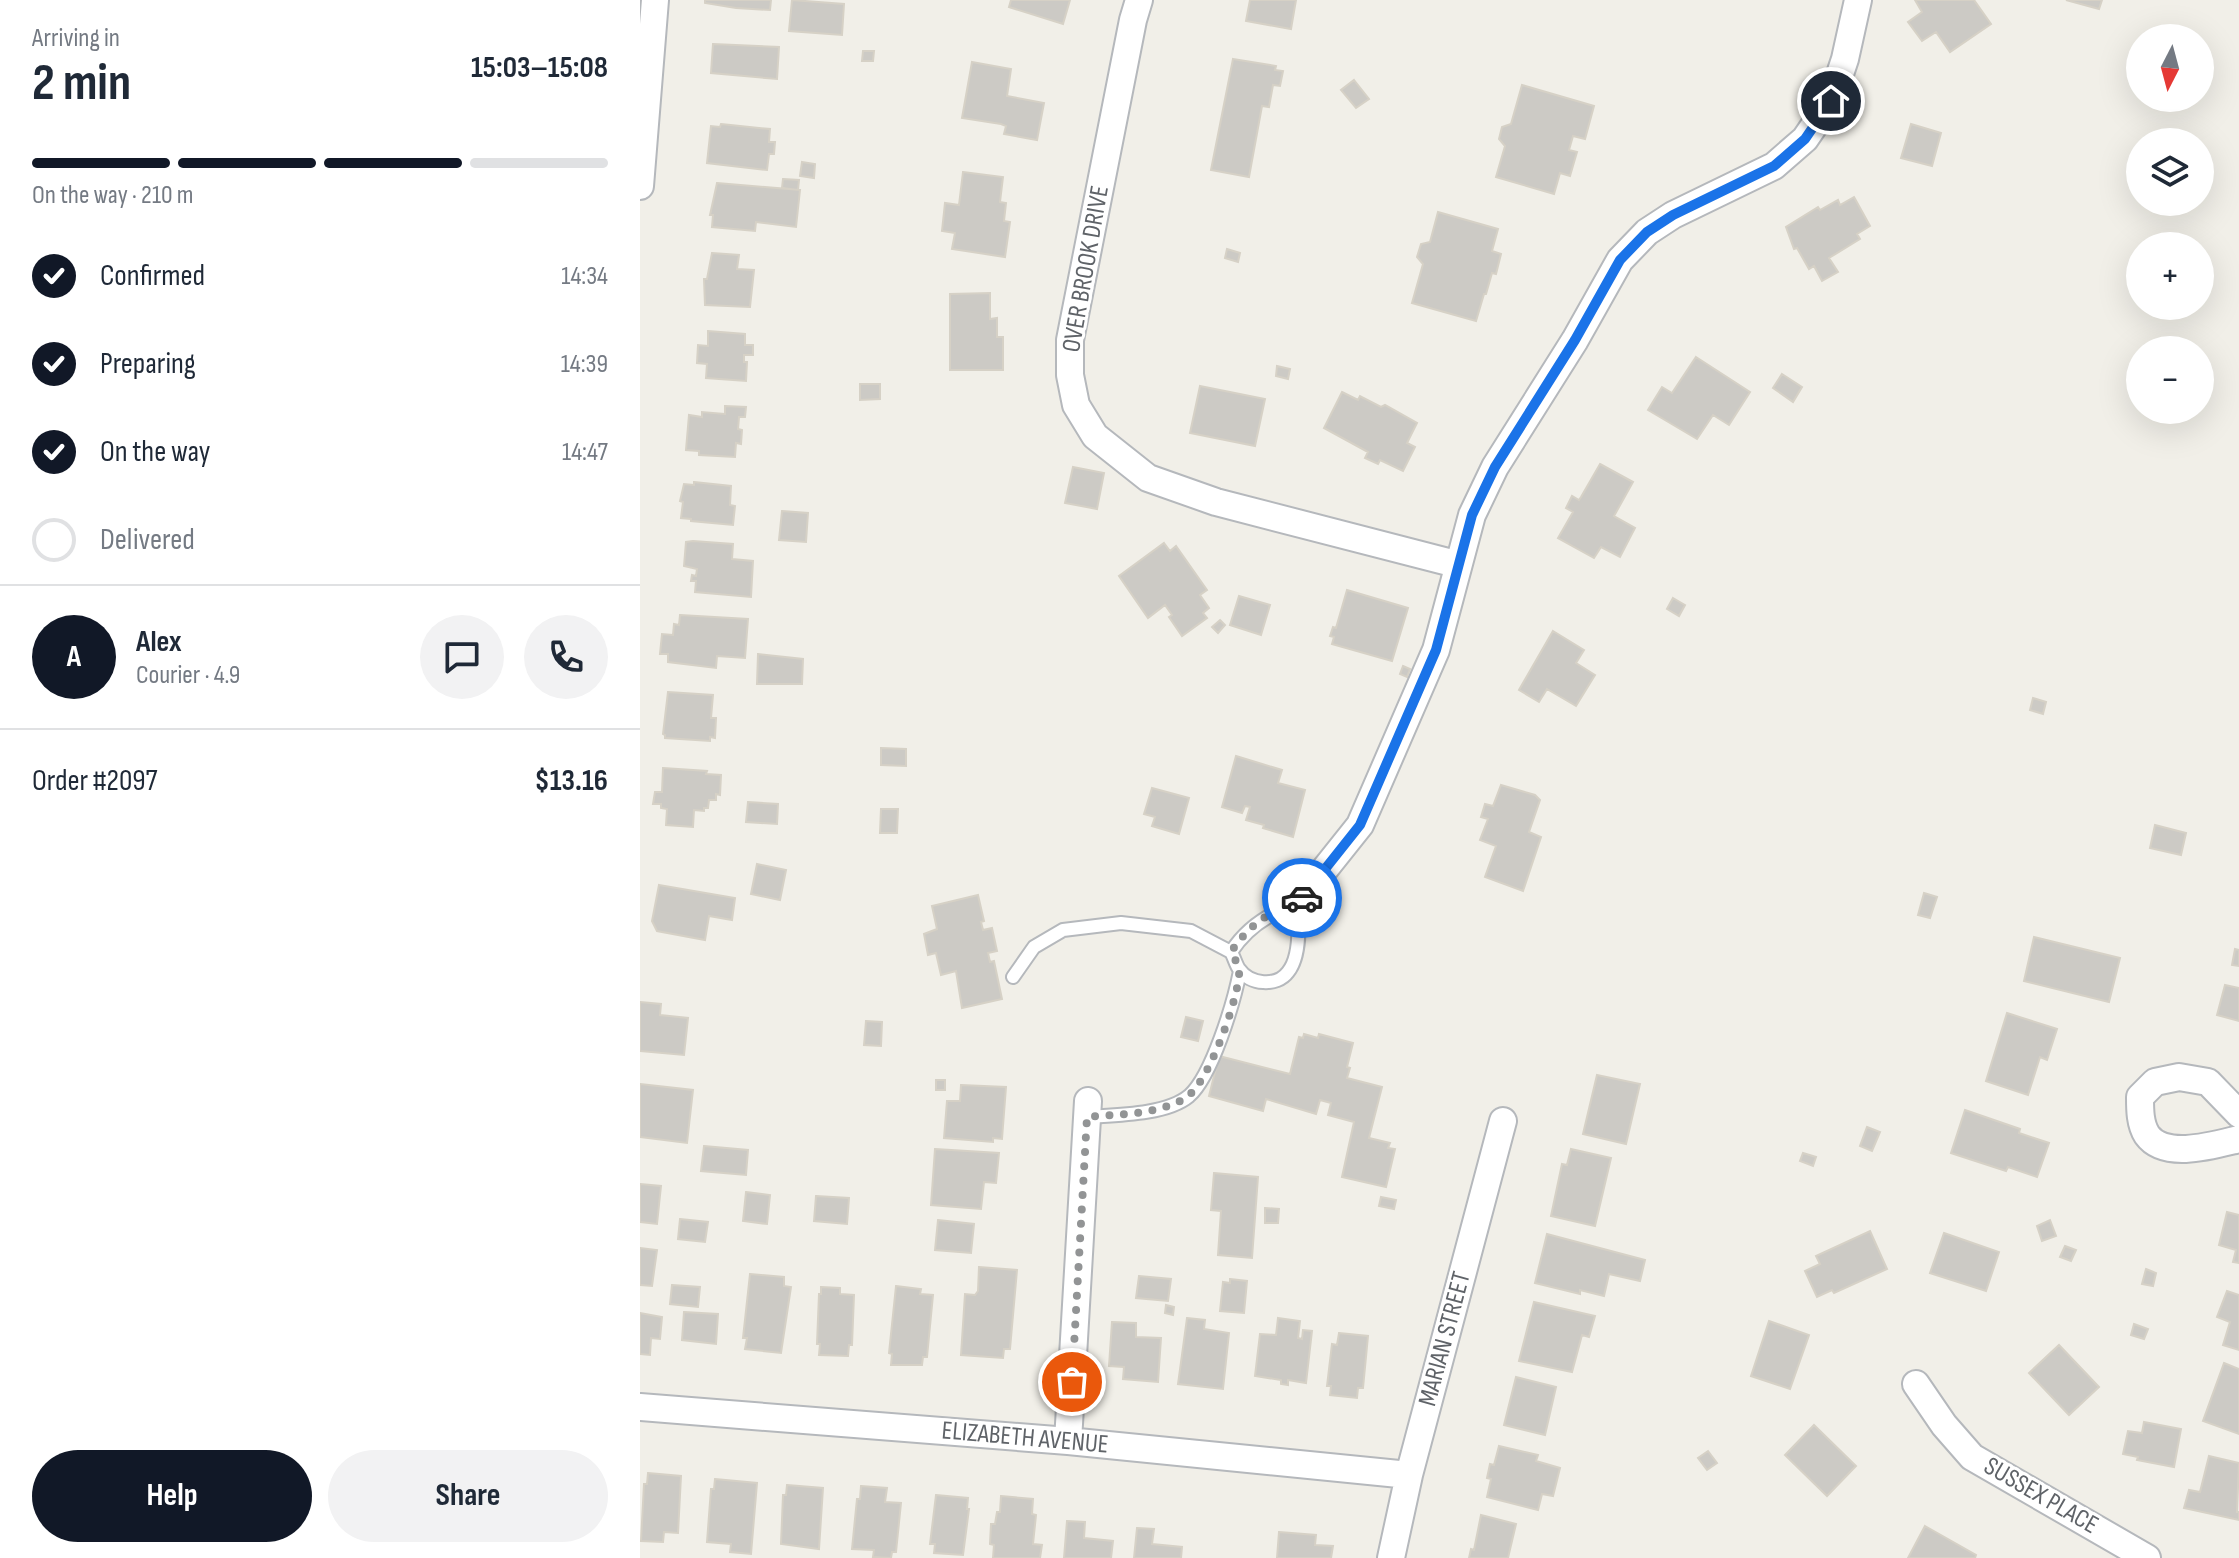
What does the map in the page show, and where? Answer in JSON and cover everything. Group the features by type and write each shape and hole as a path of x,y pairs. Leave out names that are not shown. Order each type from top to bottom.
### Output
{"street":[{"path":"640,186 655,0"},
{"name":"OVER BROOK DRIVE","path":"1139,0 1070,340 1070,375 1076,405 1095,436 1148,478 1216,502 1456,564"},
{"path":"1297,904 1360,825 1436,650 1456,564 1472,515 1495,467 1575,340 1620,260 1647,232 1673,215 1774,166 1805,139 1831,101 1845,59 1858,0"},
{"path":"2239,1114 2208,1082 2179,1077 2155,1082 2140,1097 2141,1120 2148,1137 2166,1149 2239,1139"},
{"path":"1068,1441 1088,1109"},
{"name":"MARIAN STREET","path":"1391,1558 1409,1475 1503,1121"},
{"name":"SUSSEX PLACE","path":"1916,1384 1944,1425 1972,1457 2147,1558"},
{"name":"ELIZABETH AVENUE","path":"640,1407 1068,1441 1409,1475"}],"lane":[{"path":"1013,977 1034,947 1063,930 1121,923 1191,931 1231,952 1240,971 1256,981 1274,983 1288,973 1297,952 1297,904 1277,910 1256,923 1241,936 1231,952"},
{"path":"1088,1109 1138,1113 1188,1097 1203,1078 1234,1000 1240,971"}],"building":[{"path":"705,0 771,0 770,10 736,8 705,3"},
{"path":"792,0 844,4 842,35 789,31"},
{"path":"1011,0 1070,0 1063,24 1009,7"},
{"path":"1250,0 1296,0 1291,29 1246,21"},
{"path":"1915,0 1974,0 1991,24 1950,52 1936,32 1922,41 1908,22 1922,12"},
{"path":"2066,0 2102,0 2099,9"},
{"path":"713,44 779,47 777,79 711,73"},
{"path":"863,51 874,51 873,61 862,61"},
{"path":"1233,59 1276,66 1275,70 1283,71 1280,86 1273,85 1269,107 1262,106 1249,177 1211,170"},
{"path":"972,62 1011,69 1007,96 1044,103 1037,140 1004,134 1006,126 1001,124 962,118"},
{"path":"1354,80 1369,99 1356,108 1341,90"},
{"path":"1522,85 1594,106 1585,139 1573,136 1569,150 1577,152 1570,176 1560,173 1554,194 1496,177 1505,146 1499,139 1502,127 1511,124"},
{"path":"721,124 770,129 769,142 775,142 774,154 769,154 767,170 707,163 711,126 720,127"},
{"path":"1911,124 1941,133 1932,166 1901,158"},
{"path":"802,162 815,164 814,178 800,176"},
{"path":"963,172 1003,177 1000,202 1006,203 1004,221 1010,222 1005,257 952,249 955,233 942,231 945,203 959,205"},
{"path":"783,179 799,180 798,190 782,188"},
{"path":"717,183 800,190 796,227 756,222 755,231 712,227 713,215 710,215"},
{"path":"1854,197 1870,226 1857,234 1860,239 1829,258 1838,272 1822,281 1814,266 1809,269 1797,248 1794,249 1786,227 1818,207 1820,210 1838,200 1840,205"},
{"path":"1438,212 1498,229 1492,251 1501,254 1476,321 1412,303 1423,264 1417,257 1421,244 1430,242"},
{"path":"1227,249 1240,253 1238,262 1225,258"},
{"path":"712,253 739,255 737,269 754,270 750,307 705,305 704,279 707,279"},
{"path":"990,293 990,319 997,318 997,337 1003,337 1003,370 950,370 950,294"},
{"path":"708,331 745,334 745,345 753,345 753,355 744,355 744,362 747,362 746,381 706,378 707,364 697,363 698,345 708,346"},
{"path":"1696,357 1750,392 1729,425 1713,415 1697,439 1648,410 1662,387 1672,393"},
{"path":"1277,366 1290,369 1288,379 1276,376"},
{"path":"1782,374 1802,387 1793,402 1773,388"},
{"path":"860,384 880,384 880,399 860,400"},
{"path":"1200,386 1265,399 1255,446 1190,433"},
{"path":"1342,392 1358,400 1360,396 1381,407 1385,405 1417,423 1407,443 1415,447 1403,471 1380,460 1378,464 1365,458 1368,452 1324,428"},
{"path":"725,406 746,407 745,417 739,417 741,444 736,443 735,457 699,455 699,451 686,450 689,415 702,417 702,412 725,414"},
{"path":"1600,464 1633,482 1614,516 1635,528 1620,557 1601,547 1594,558 1558,538 1573,512 1566,508 1572,496 1579,500"},
{"path":"1073,467 1104,473 1097,509 1065,503"},
{"path":"694,482 731,486 730,505 735,506 733,525 681,518 683,502 680,501 684,484 694,485"},
{"path":"782,511 808,513 806,542 779,540"},
{"path":"686,542 733,544 732,559 753,561 751,597 695,592 696,581 691,581 697,569 684,566"},
{"path":"1164,543 1170,551 1176,546 1207,590 1200,595 1209,608 1203,613 1207,618 1182,636 1165,605 1148,618 1119,576"},
{"path":"1347,590 1408,608 1392,661 1332,644 1334,637 1330,636 1333,627 1336,628"},
{"path":"1239,596 1270,605 1261,635 1230,625"},
{"path":"1673,598 1685,605 1679,616 1667,609"},
{"path":"680,615 748,619 745,658 717,656 716,668 668,662 668,654 660,654 662,634 673,635 674,624 679,625"},
{"path":"1220,620 1225,625 1218,633 1212,627"},
{"path":"1553,631 1584,650 1576,663 1595,675 1576,706 1547,689 1539,702 1519,690"},
{"path":"758,654 803,659 802,684 757,684"},
{"path":"1403,666 1410,669 1407,677 1400,674"},
{"path":"668,692 713,695 711,718 716,718 715,738 710,737 710,741 665,738"},
{"path":"2033,698 2046,702 2043,714 2030,710"},
{"path":"881,748 906,749 906,766 881,765"},
{"path":"1236,756 1282,770 1278,783 1305,790 1293,837 1246,820 1250,807 1245,806 1242,813 1222,807"},
{"path":"663,768 721,775 720,795 716,794 716,800 709,800 708,808 704,811 694,810 693,827 666,825 667,809 661,808 661,804 653,804 655,792 662,792"},
{"path":"1501,785 1535,795 1540,800 1529,832 1541,837 1523,891 1485,877 1496,846 1480,840 1488,819 1481,817 1485,804 1493,806"},
{"path":"1152,788 1189,798 1179,834 1152,826 1155,817 1144,814"},
{"path":"748,802 778,804 777,824 746,822"},
{"path":"881,809 898,809 897,833 880,833"},
{"path":"2155,825 2186,833 2181,855 2150,848"},
{"path":"757,864 786,870 780,900 751,894"},
{"path":"659,885 735,898 732,920 709,916 705,940 657,931 652,921"},
{"path":"1924,893 1937,897 1930,918 1918,915"},
{"path":"978,895 983,930 992,928 997,951 988,953 990,962 994,961 1002,999 962,1008 956,971 941,975 936,953 928,955 924,934 937,929 932,906"},
{"path":"2034,937 2120,958 2109,1002 2024,981"},
{"path":"2235,949 2239,950 2239,966 2232,965"},
{"path":"2225,985 2239,988 2239,1021 2217,1015"},
{"path":"640,1002 661,1004 660,1015 688,1018 684,1055 640,1051"},
{"path":"2007,1013 2057,1029 2047,1060 2040,1057 2028,1095 1986,1081"},
{"path":"1186,1017 1203,1021 1198,1041 1181,1037"},
{"path":"866,1021 882,1022 881,1046 864,1045"},
{"path":"1304,1034 1318,1038 1319,1034 1353,1043 1347,1078 1382,1087 1369,1138 1390,1143 1388,1148 1395,1149 1386,1187 1342,1177 1354,1122 1328,1115 1331,1103 1320,1100 1316,1114 1266,1099 1263,1111 1209,1096 1219,1056 1290,1074 1299,1037 1303,1038"},
{"path":"1597,1075 1640,1084 1626,1144 1583,1134"},
{"path":"936,1080 945,1080 945,1090 936,1090"},
{"path":"640,1084 693,1090 687,1143 640,1137"},
{"path":"961,1085 1006,1087 1002,1139 993,1138 993,1142 944,1138 947,1101 960,1101"},
{"path":"1965,1110 2020,1129 2019,1133 2049,1143 2037,1177 2008,1167 2006,1171 1951,1153"},
{"path":"1867,1127 1880,1132 1872,1151 1860,1146"},
{"path":"704,1146 748,1150 746,1175 701,1171"},
{"path":"935,1149 999,1153 996,1183 984,1182 981,1209 931,1205"},
{"path":"1571,1149 1611,1158 1595,1226 1551,1216 1562,1164 1567,1165"},
{"path":"1803,1153 1816,1157 1813,1166 1800,1161"},
{"path":"1214,1173 1258,1177 1252,1258 1218,1255 1221,1211 1211,1210"},
{"path":"640,1184 661,1186 657,1224 640,1222"},
{"path":"746,1192 770,1195 767,1224 743,1221"},
{"path":"816,1196 849,1198 847,1224 814,1221"},
{"path":"1381,1197 1396,1200 1394,1209 1379,1206"},
{"path":"1265,1208 1279,1209 1278,1223 1265,1223"},
{"path":"2227,1212 2239,1215 2239,1263 2233,1262 2236,1250 2219,1245"},
{"path":"680,1219 708,1222 705,1242 678,1239"},
{"path":"938,1220 974,1224 971,1253 935,1250"},
{"path":"2050,1220 2056,1236 2042,1241 2037,1226"},
{"path":"1870,1231 1887,1269 1834,1293 1832,1290 1817,1297 1805,1271 1820,1264 1816,1256"},
{"path":"1944,1233 1999,1252 1986,1291 1930,1273"},
{"path":"1547,1234 1645,1260 1640,1281 1609,1274 1604,1296 1580,1290 1580,1294 1535,1283"},
{"path":"2065,1246 2076,1250 2071,1261 2060,1257"},
{"path":"640,1248 657,1250 652,1286 640,1285"},
{"path":"979,1267 1017,1270 1010,1349 1004,1349 1003,1358 961,1355 965,1294 975,1295 978,1291"},
{"path":"2146,1269 2156,1273 2153,1286 2142,1284"},
{"path":"750,1274 784,1277 784,1286 791,1287 781,1353 745,1349 747,1338 743,1338"},
{"path":"1139,1276 1171,1279 1168,1301 1136,1298"},
{"path":"1230,1279 1247,1281 1244,1313 1220,1311 1223,1282 1230,1283"},
{"path":"672,1285 700,1287 698,1307 670,1304"},
{"path":"896,1286 921,1289 920,1294 933,1295 927,1357 923,1357 922,1365 891,1365 892,1354 889,1353"},
{"path":"821,1287 840,1288 840,1294 854,1295 852,1345 849,1345 848,1356 819,1355"},
{"path":"2227,1291 2239,1295 2239,1350 2223,1345 2230,1322 2217,1317"},
{"path":"1534,1302 1595,1316 1589,1337 1582,1335 1572,1372 1519,1361"},
{"path":"1166,1305 1174,1307 1173,1315 1165,1313"},
{"path":"684,1312 718,1314 716,1344 682,1340"},
{"path":"640,1313 662,1317 660,1339 651,1338 650,1355 640,1354"},
{"path":"1187,1318 1205,1320 1204,1329 1229,1333 1223,1389 1178,1384"},
{"path":"1278,1318 1300,1321 1298,1338 1302,1339 1303,1330 1312,1331 1306,1383 1288,1380 1288,1385 1281,1384 1281,1380 1255,1376 1260,1334 1276,1335"},
{"path":"1769,1321 1809,1335 1790,1389 1751,1376"},
{"path":"1112,1322 1136,1323 1136,1337 1161,1338 1158,1382 1123,1379 1124,1367 1109,1366"},
{"path":"2134,1324 2148,1329 2144,1339 2131,1335"},
{"path":"1339,1333 1368,1336 1363,1388 1358,1388 1357,1398 1330,1395 1331,1386 1327,1386 1332,1344 1337,1345"},
{"path":"2059,1345 2099,1387 2069,1415 2029,1373"},
{"path":"2224,1363 2239,1369 2239,1434 2203,1421"},
{"path":"1516,1377 1556,1387 1545,1435 1504,1425"},
{"path":"2144,1422 2181,1429 2174,1467 2123,1454 2128,1431 2142,1433"},
{"path":"1814,1425 1856,1466 1827,1496 1785,1455"},
{"path":"1499,1446 1538,1455 1536,1461 1560,1468 1553,1496 1542,1494 1538,1510 1487,1497 1490,1464 1494,1465"},
{"path":"1708,1451 1717,1463 1707,1470 1698,1458"},
{"path":"2209,1456 2239,1463 2239,1520 2184,1508 2189,1490 2200,1492"},
{"path":"648,1473 681,1476 678,1533 664,1532 663,1542 641,1541 644,1484 647,1484"},
{"path":"715,1479 757,1483 751,1554 730,1552 731,1544 707,1542 711,1489 714,1489"},
{"path":"787,1485 823,1488 819,1549 781,1544 783,1495 786,1495"},
{"path":"861,1486 887,1488 885,1502 901,1503 896,1552 892,1552 891,1558 873,1557 874,1550 852,1549"},
{"path":"936,1495 968,1498 963,1555 934,1553 935,1544 930,1544"},
{"path":"1001,1496 1033,1499 1032,1514 1036,1515 1033,1544 1042,1545 1040,1558 993,1558 991,1524 995,1524 997,1512 1000,1512"},
{"path":"1481,1515 1516,1524 1508,1558 1469,1558 1471,1549 1474,1550"},
{"path":"1067,1521 1085,1522 1084,1538 1113,1541 1111,1558 1064,1558"},
{"path":"1925,1526 1976,1555 1975,1558 1908,1558"},
{"path":"1137,1528 1154,1529 1152,1544 1182,1547 1181,1558 1134,1558"},
{"path":"1279,1532 1316,1535 1315,1545 1333,1546 1331,1558 1277,1558"}],"way so far":[{"path":"1072,1382 1087,1117 1138,1113 1188,1097 1203,1078 1234,1000 1240,971 1231,952 1241,936 1256,923 1277,910 1297,904 1302,898"}],"route":[{"path":"1302,898 1360,825 1436,650 1456,564 1472,515 1495,467 1575,340 1620,260 1647,232 1673,215 1774,166 1805,139 1831,101"}]}
